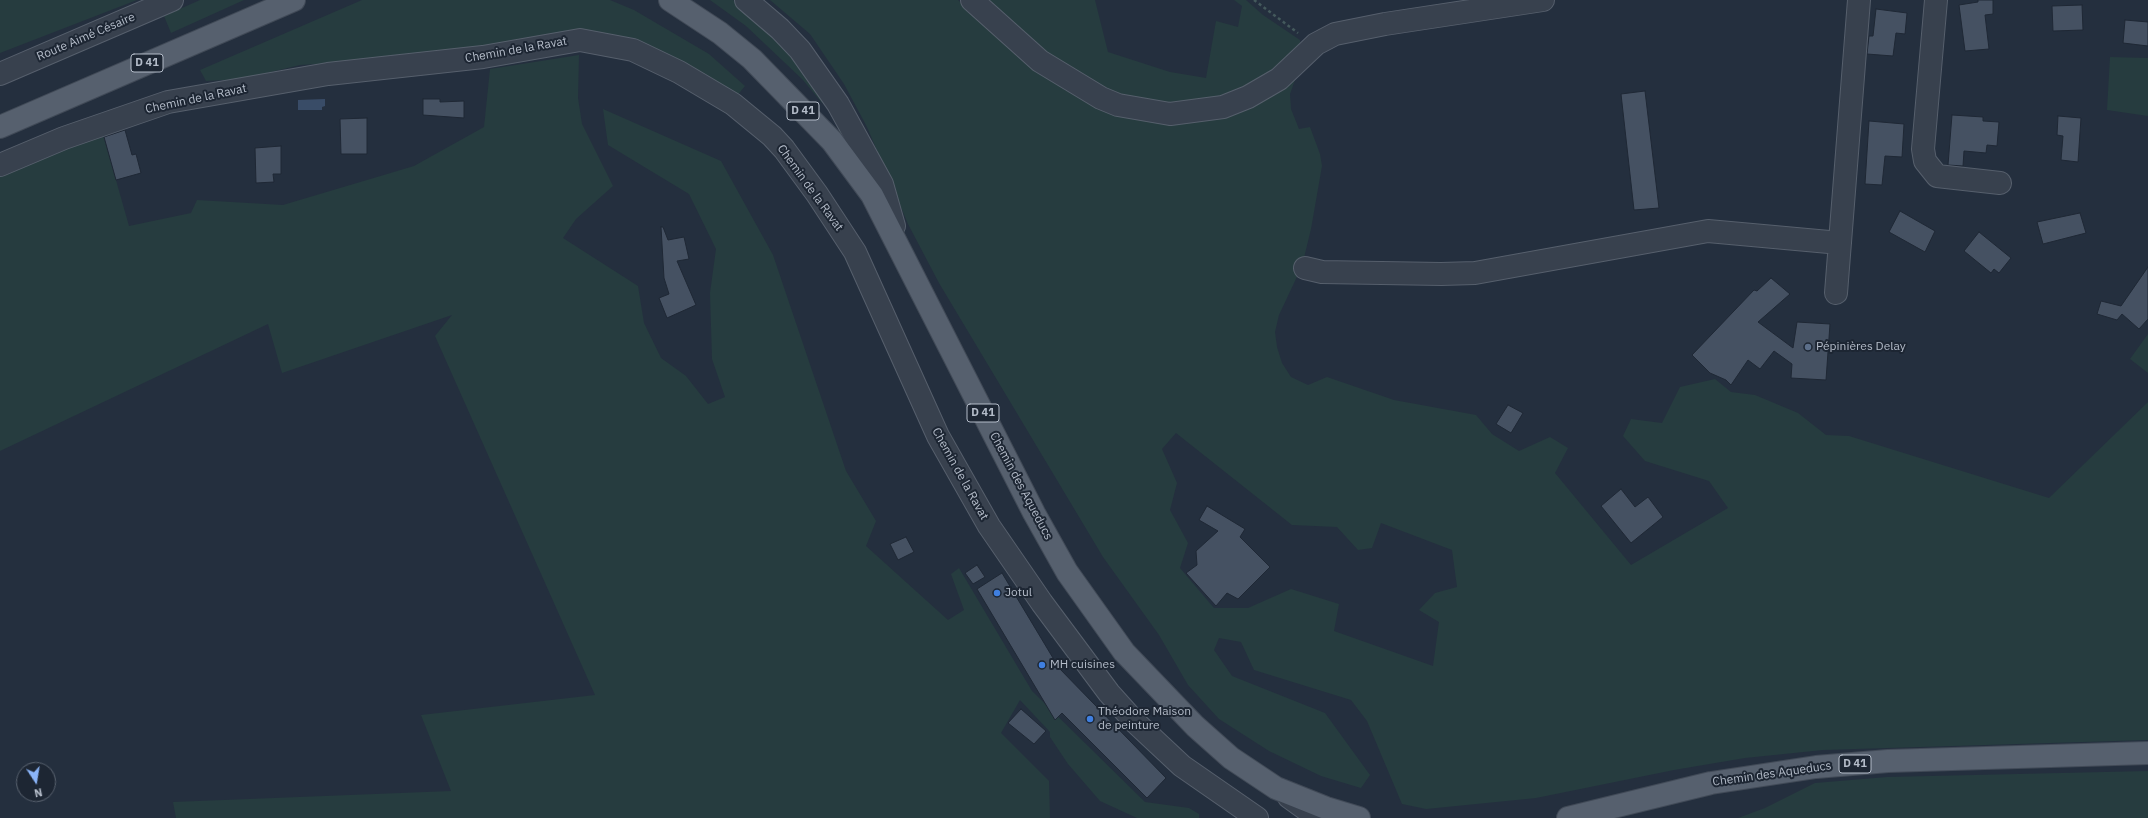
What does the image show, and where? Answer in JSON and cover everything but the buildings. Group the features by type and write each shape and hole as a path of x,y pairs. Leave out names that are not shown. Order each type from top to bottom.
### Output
{"main road":[{"name":"D 41","path":"0,127 294,0"},
{"name":"Chemin des Aqueducs","path":"670,0 720,33 752,59 832,142 872,195 1010,467 1067,572 1124,652 1195,726 1231,758 1276,788 1326,808 1359,818"},
{"name":"Chemin des Aqueducs","path":"1568,818 1711,783 1816,767 1888,762 2148,753"}],"street":[{"name":"Route Aimé Césaire","path":"0,74 172,0"},
{"path":"746,0 780,29 800,50 838,104 882,184 902,252"},
{"path":"972,0 1040,60 1101,98 1118,105 1170,114 1223,107 1248,97 1279,79 1316,44 1335,34 1385,24 1543,0"},
{"path":"1836,293 1859,0"},
{"path":"1936,0 1923,149 1925,161 1936,176 2000,183"},
{"name":"Chemin de la Ravat","path":"0,165 64,138 168,102 328,74 483,58 580,40 633,50 679,72 733,104 772,136 784,149 817,194 855,252 938,436 989,526 1042,603 1100,681 1136,723 1182,766 1257,818"},
{"path":"1305,268 1330,273 1475,273 1708,231 1840,243"},
{"path":"1276,788 1318,818"}],"path":[{"path":"1254,0 1316,44"}],"green space":[{"path":"0,0 137,0 0,53"},
{"path":"200,0 244,0 171,33 164,16"},
{"path":"362,0 610,0 634,10 709,54 745,86 736,97 691,66 647,45 591,30 568,31 484,46 386,60 300,65 242,79 206,81 200,70"},
{"path":"710,0 733,0 771,31 810,77 825,101 822,103 803,80 746,26"},
{"path":"770,0 958,0 986,27 1065,90 1117,112 1158,120 1292,75 1295,80 1290,94 1291,109 1299,129 1310,127 1320,154 1322,166 1311,229 1302,266 1279,315 1275,332 1277,347 1282,363 1291,377 1308,385 1327,377 1394,400 1476,415 1492,434 1519,451 1550,437 1568,448 1555,473 1631,565 1728,508 1709,481 1645,461 1623,436 1631,419 1662,423 1680,387 1715,379 1731,392 1755,395 1798,413 1826,435 1849,436 2049,498 2148,402 2148,740 1823,750 1745,758 1674,770 1536,798 1426,809 1402,804 1367,721 1351,700 1254,670 1241,642 1219,638 1214,650 1232,676 1325,713 1370,775 1361,788 1321,776 1269,751 1219,719 1188,685 1159,635 1103,557 939,283 908,224 867,127 844,84 810,34","holes":["1176,433 1292,525 1337,527 1358,550 1372,548 1381,523 1452,550 1457,587 1435,593 1419,610 1439,622 1433,666 1334,631 1339,604 1291,589 1248,608 1214,608 1180,568 1188,543 1170,510 1177,483 1162,449"]},
{"path":"979,0 1095,0 1108,52 1170,72 1206,78 1216,21 1238,27 1242,6 1234,0 1246,0 1263,15 1300,40 1301,49 1294,59 1233,97 1175,106 1100,90 1061,67"},
{"path":"579,55 578,98 582,124 613,186 576,219 563,238 638,286 644,323 661,358 686,376 708,404 725,397 712,359 710,293 716,249 689,194 608,145 603,109 721,161 773,255 846,471 876,521 866,546 948,620 964,610 951,574 959,568 1032,691 1145,802 1189,808 1199,814 1199,818 1137,818 1100,801 1068,764 1050,737 1050,732 1020,700 1001,733 1049,781 1050,818 176,818 173,802 451,791 421,715 595,695 435,336 452,315 282,373 268,324 0,451 0,176 102,131 129,226 191,213 197,200 283,205 414,166 484,127 490,69"},
{"path":"2110,57 2148,58 2148,116 2107,110"},
{"path":"2148,334 2148,373 2130,359"},
{"path":"2148,771 2148,818 1738,818 1765,808 1815,783 1887,777"}],"water":[{"path":"325,99 325,106 322,107 322,110 298,110 298,100"}],"place":[{"name":"Pépinières Delay","path":"1808,347"},
{"name":"Jotul","path":"997,593"},
{"name":"MH cuisines","path":"1042,665"},
{"name":"Théodore Maison de peinture","path":"1090,719"}]}
